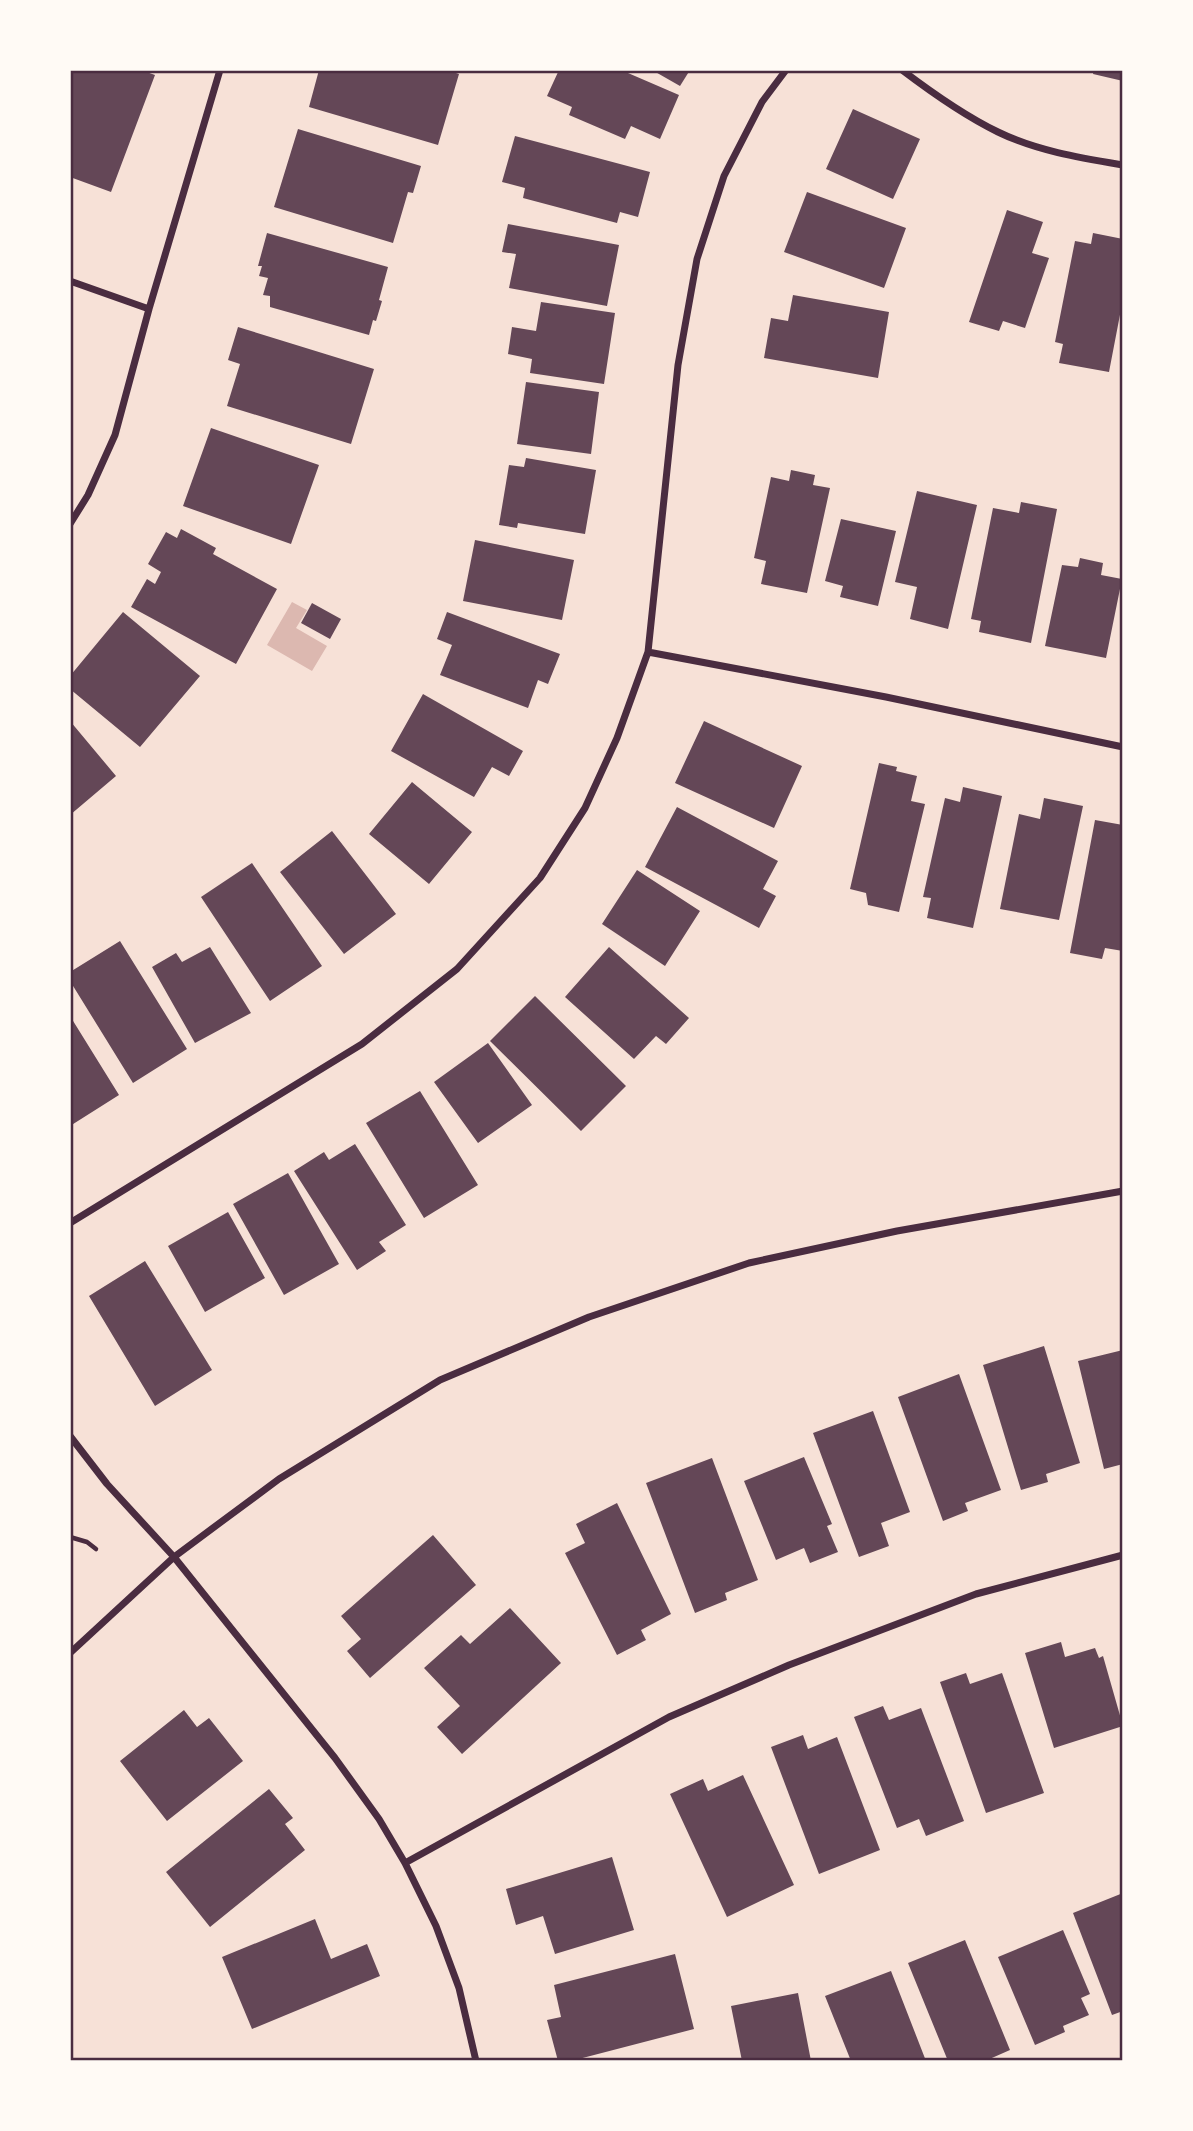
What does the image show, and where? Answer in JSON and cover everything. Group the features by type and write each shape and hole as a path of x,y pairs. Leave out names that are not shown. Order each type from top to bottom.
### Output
{"street":[{"path":"70,524 88,495 115,435 149,309 220,70"},
{"path":"70,1223 362,1044 457,969 540,878 584,808 617,738 648,652 678,365 697,259 724,176 762,102 786,70"},
{"path":"902,70 998,132 1058,153 1123,165"},
{"path":"70,281 149,309"},
{"path":"648,652 886,697 1123,747"},
{"path":"70,1653 174,1557 279,1479 440,1380 589,1317 749,1263 897,1231 1123,1191"},
{"path":"70,1436 107,1484 174,1557 335,1758 379,1819 405,1863 436,1926 459,1988 476,2061"},
{"path":"405,1863 669,1717 789,1665 976,1594 1123,1555"}],"path":[{"path":"70,1537 87,1542 96,1549"}],"shaded area":[{"path":"292,602 307,610 296,628 327,646 312,671 267,645"}],"building":[{"path":"70,70 141,70 155,75 111,192 70,177"},
{"path":"319,70 447,70 459,74 438,145 309,107"},
{"path":"559,70 621,70 679,95 660,139 631,126 625,139 569,115 572,107 547,96"},
{"path":"652,70 690,70 680,86"},
{"path":"1094,70 1123,70 1123,81 1093,74"},
{"path":"853,109 920,139 893,199 826,169"},
{"path":"298,129 421,166 413,193 408,192 393,243 274,207"},
{"path":"515,136 650,172 638,217 620,212 617,223 523,198 525,188 502,182"},
{"path":"807,192 906,228 884,288 784,252"},
{"path":"1007,210 1043,222 1032,253 1049,258 1025,328 1003,321 999,331 969,322"},
{"path":"508,224 619,245 607,306 509,288 516,254 502,252"},
{"path":"267,233 388,267 379,300 382,301 369,335 270,307 270,296 263,295 268,278 259,276 262,266 258,266"},
{"path":"1093,233 1123,239 1123,299 1109,372 1059,363 1063,344 1055,342 1075,241 1091,244"},
{"path":"793,295 889,312 878,378 764,358 771,318 788,321"},
{"path":"541,302 615,313 604,384 530,373 532,359 508,354 512,327 536,331"},
{"path":"238,327 374,369 351,444 227,406 240,364 228,360"},
{"path":"526,382 599,392 591,454 517,444"},
{"path":"211,428 319,465 291,544 183,506"},
{"path":"526,458 596,470 585,534 518,523 517,528 499,525 509,465 524,467"},
{"path":"791,470 815,475 813,485 830,488 807,593 761,584 766,561 754,558 771,477 789,481"},
{"path":"917,491 977,505 948,629 910,619 917,587 895,582"},
{"path":"1021,502 1057,509 1031,643 979,632 981,621 971,619 993,508 1019,513"},
{"path":"841,519 896,531 878,606 840,597 843,586 825,581"},
{"path":"181,529 216,548 213,554 277,589 236,664 131,607 147,579 155,584 161,572 148,564 166,532 177,538"},
{"path":"475,540 574,560 562,620 463,601"},
{"path":"1080,558 1103,563 1101,575 1122,579 1106,658 1045,646 1062,565 1078,567"},
{"path":"312,603 341,619 330,639 301,623"},
{"path":"123,612 200,676 140,747 70,689 70,676"},
{"path":"447,612 560,654 548,684 538,680 528,708 440,675 452,645 437,639"},
{"path":"423,694 523,751 509,776 492,767 474,797 391,751"},
{"path":"70,721 116,776 70,815"},
{"path":"704,721 802,766 774,828 675,783"},
{"path":"879,763 917,776 911,801 925,804 899,912 868,905 866,893 850,889"},
{"path":"412,782 472,832 429,884 369,834"},
{"path":"963,787 1002,796 973,928 927,918 931,898 923,897 945,798 960,802"},
{"path":"1044,798 1083,806 1059,920 1000,909 1019,814 1040,819"},
{"path":"677,807 778,861 763,889 776,896 759,928 645,867"},
{"path":"1095,820 1123,825 1123,951 1105,948 1102,959 1070,953"},
{"path":"332,831 396,914 344,954 280,872"},
{"path":"252,863 322,966 270,1001 201,897"},
{"path":"637,870 700,911 665,966 602,924"},
{"path":"120,941 187,1049 133,1083 70,981 70,972"},
{"path":"210,947 251,1013 195,1043 152,967 176,953 182,962"},
{"path":"609,947 689,1018 666,1044 656,1036 634,1059 565,997"},
{"path":"535,996 626,1086 581,1131 490,1041"},
{"path":"70,1016 119,1095 70,1126"},
{"path":"488,1043 532,1105 478,1143 434,1082"},
{"path":"420,1091 478,1185 424,1218 366,1123"},
{"path":"355,1144 406,1225 379,1242 386,1251 357,1270 294,1171 324,1152 329,1160"},
{"path":"288,1173 339,1264 284,1295 233,1204"},
{"path":"228,1212 265,1278 205,1312 168,1246"},
{"path":"145,1261 212,1370 155,1406 89,1296"},
{"path":"1044,1346 1080,1463 1046,1474 1048,1482 1021,1490 983,1365"},
{"path":"1123,1350 1123,1464 1104,1469 1078,1361"},
{"path":"959,1374 1001,1490 965,1503 968,1511 943,1521 898,1397"},
{"path":"873,1411 910,1512 881,1523 889,1546 859,1557 813,1433"},
{"path":"804,1457 832,1524 827,1526 838,1552 810,1563 804,1548 776,1560 744,1481"},
{"path":"712,1458 758,1580 725,1593 727,1600 695,1613 646,1483"},
{"path":"617,1503 671,1614 641,1630 646,1640 617,1655 565,1553 585,1543 576,1524"},
{"path":"433,1535 476,1585 370,1678 347,1651 361,1639 341,1616"},
{"path":"510,1608 561,1663 462,1754 437,1727 460,1706 424,1668 461,1635 470,1644"},
{"path":"1061,1642 1065,1657 1095,1648 1099,1658 1103,1656 1123,1726 1054,1748 1025,1653"},
{"path":"966,1673 970,1684 1002,1673 1044,1793 986,1813 940,1682"},
{"path":"883,1706 889,1720 921,1708 964,1821 926,1836 919,1819 897,1828 854,1717"},
{"path":"184,1710 197,1727 209,1718 243,1761 167,1821 120,1761"},
{"path":"803,1735 808,1749 837,1737 880,1850 819,1874 771,1747"},
{"path":"743,1775 794,1885 727,1917 670,1794 703,1779 708,1791"},
{"path":"269,1789 293,1818 285,1824 305,1850 210,1927 166,1872"},
{"path":"612,1857 634,1930 555,1954 543,1916 516,1925 506,1889"},
{"path":"1123,1893 1123,2011 1112,2015 1073,1913"},
{"path":"315,1919 331,1959 367,1944 380,1976 252,2029 222,1957"},
{"path":"1063,1930 1090,1994 1081,1998 1089,2015 1063,2026 1065,2032 1035,2045 998,1957"},
{"path":"965,1940 1010,2050 985,2061 948,2061 908,1963"},
{"path":"675,1954 694,2029 571,2061 558,2061 547,2020 561,2017 554,1985"},
{"path":"891,1971 926,2061 851,2061 825,1996"},
{"path":"798,1993 811,2061 742,2061 731,2006"}]}
